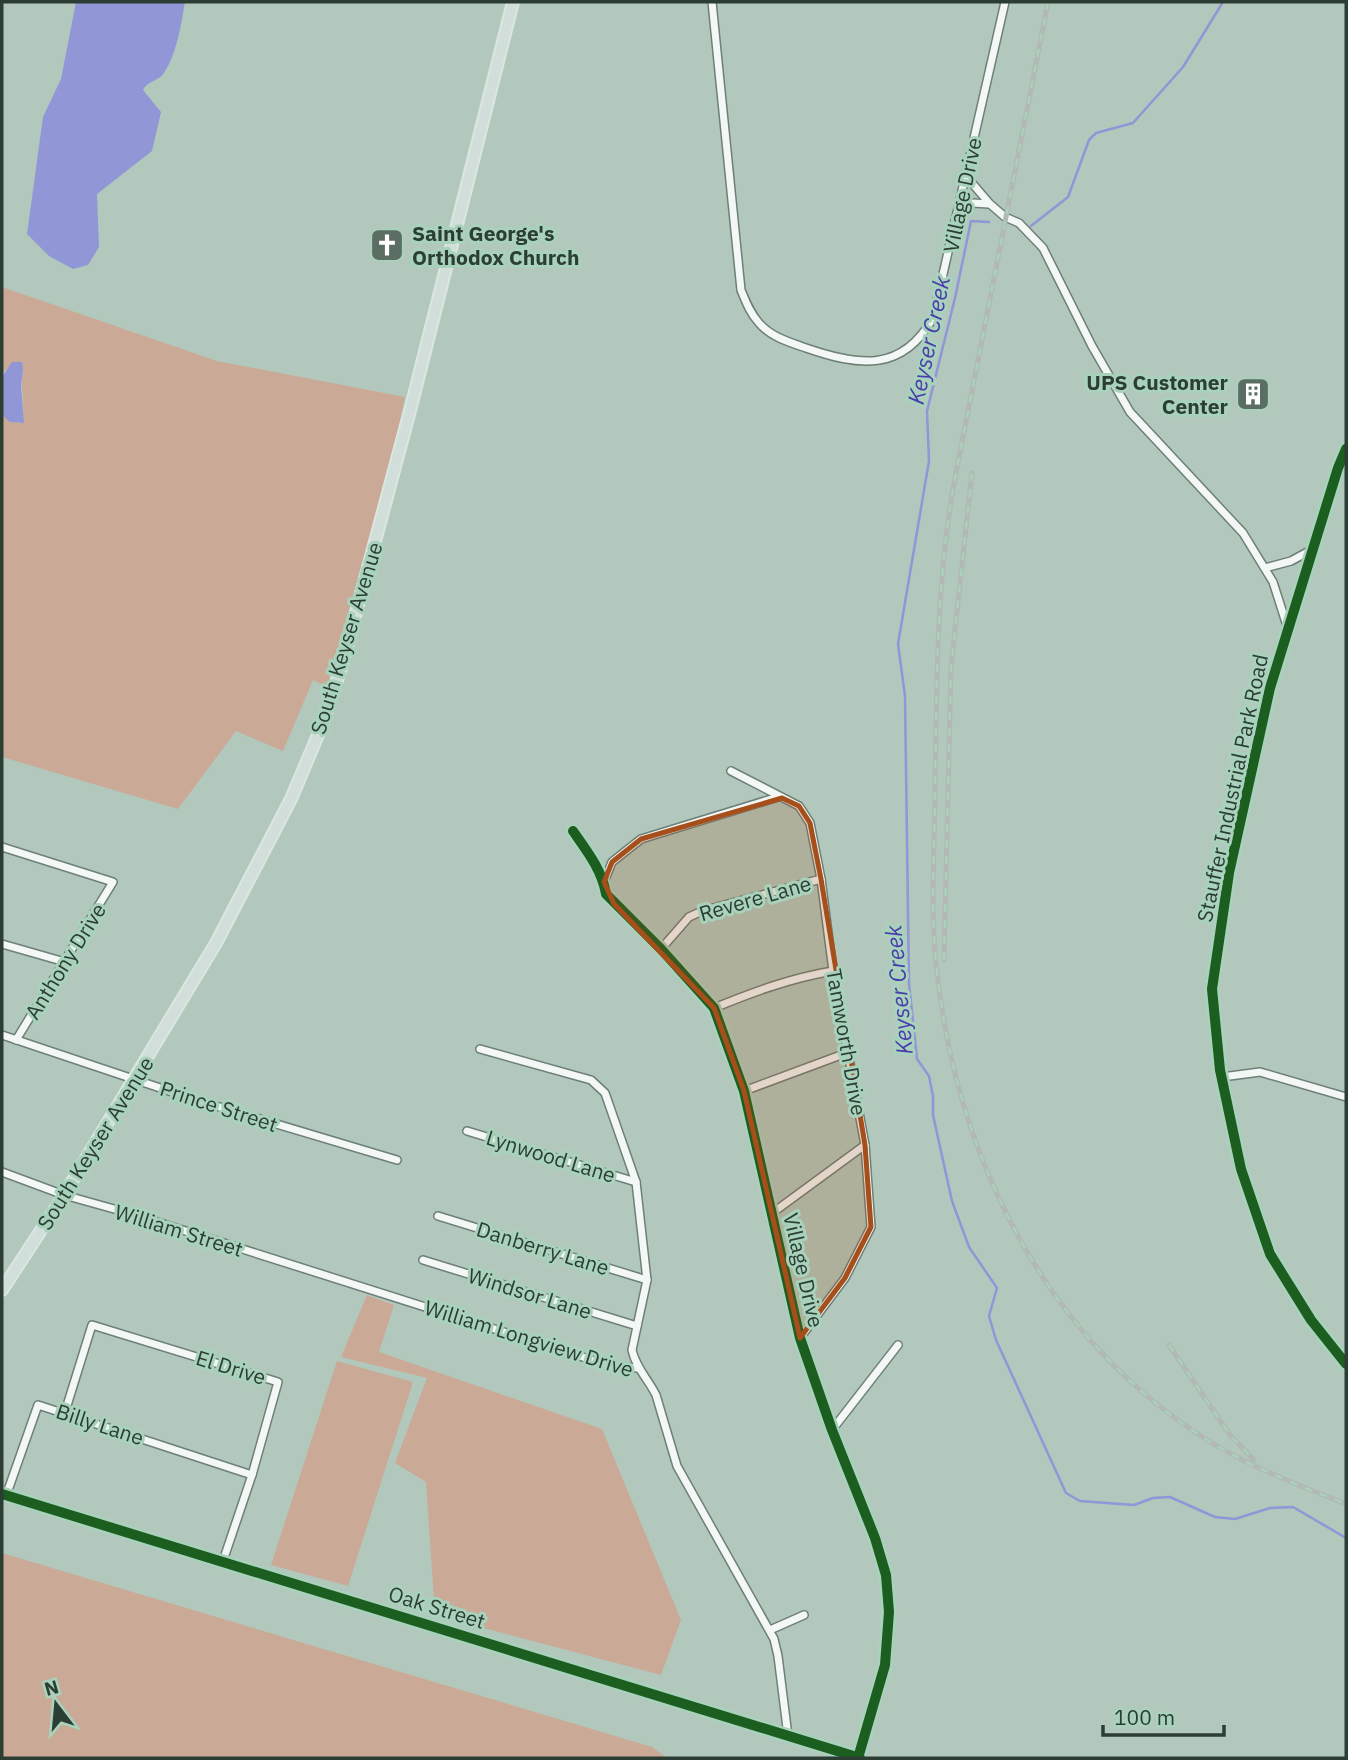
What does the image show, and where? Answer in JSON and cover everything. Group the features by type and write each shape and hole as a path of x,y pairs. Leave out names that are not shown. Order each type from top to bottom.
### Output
{"main road":[{"name":"South Keyser Avenue","path":"2,1290 64,1195 216,943 291,799 321,728 342,665 411,407 513,2"}],"street":[{"name":"Village Drive","path":"712,2 741,290 750,311 760,325 776,337 819,352 864,362 880,360 906,351 926,332 933,318 1005,2"},
{"path":"965,175 990,204 1005,217 1019,223 1042,248 1092,346 1130,412 1243,533 1273,582 1288,629"},
{"path":"958,211 974,203 990,204"},
{"name":"Stauffer Industrial Park Road","path":"1346,449 1269,688 1228,873 1212,989 1222,1077 1241,1169 1270,1254 1311,1320 1346,1364"},
{"path":"1265,568 1291,561 1313,549"},
{"name":"Tamworth Drive","path":"731,771 799,806 810,823 821,879 833,971 866,1145 872,1227 845,1278 800,1338"},
{"path":"604,882 612,862 641,839 778,797"},
{"name":"Village Drive","path":"573,831 593,860 604,882 606,894 661,949 714,1008 744,1091 800,1338 832,1430 875,1538 886,1575 889,1612 885,1665 859,1758"},
{"name":"Anthony Drive","path":"2,847 113,882 16,1040"},
{"name":"Revere Lane","path":"661,949 689,917 702,911 821,879"},
{"path":"2,944 65,962"},
{"path":"714,1008 807,975 833,971"},
{"name":"Prince Street","path":"2,1035 209,1104 397,1160"},
{"path":"480,1049 591,1080 605,1093 636,1182 647,1280 632,1349 637,1368"},
{"path":"744,1091 849,1052"},
{"path":"1222,1077 1260,1072 1346,1097"},
{"name":"Lynwood Lane","path":"467,1131 636,1182"},
{"path":"771,1214 866,1145"},
{"name":"William Street","path":"2,1172 64,1195 357,1286"},
{"name":"Danberry Lane","path":"438,1216 647,1280"},
{"name":"Windsor Lane","path":"423,1260 637,1326"},
{"name":"William Longview Drive","path":"357,1286 611,1366 637,1368 656,1395 677,1466 691,1495 769,1630 778,1656 788,1736"},
{"name":"El Drive","path":"65,1412 92,1325 278,1382 252,1475 223,1561"},
{"path":"832,1430 898,1345"},
{"name":"Billy Lane","path":"4,1495 38,1405 252,1475"},
{"name":"Oak Street","path":"4,1495 859,1758"},
{"path":"769,1630 804,1615"}],"highlighted area":[{"path":"782,798 799,806 810,823 865,1145 871,1227 845,1278 800,1338 744,1091 714,1008 614,904 604,882 612,862 641,839"}],"shaded area":[{"path":"2,287 217,361 405,397 393,454 327,687 313,680 283,751 236,731 178,809 2,757 2,415 10,422 23,423 23,370 5,370 2,377"},
{"path":"367,1295 394,1305 379,1352 602,1429 681,1620 661,1675 435,1615 426,1482 395,1463 427,1378 341,1357"},
{"path":"337,1361 413,1382 348,1586 271,1565"},
{"path":"2,1553 652,1747 667,1758 2,1758"}],"water":[{"path":"76,2 185,2 172,57 162,76 143,90 161,112 152,151 97,194 99,247 88,265 73,269 49,256 27,234 43,117 61,79"},
{"path":"12,362 22,362 24,423 10,422 2,415 2,377"}],"waterway":[{"name":"Keyser Creek","path":"1031,226 1068,197 1089,140 1096,133 1133,123 1183,67 1223,2"},
{"name":"Keyser Creek","path":"989,222 971,221 927,411 929,461 898,644 905,696 909,984 917,1059 929,1076 933,1115 952,1201 969,1247 997,1288 989,1316 996,1340 1066,1493 1080,1501 1134,1505 1153,1498 1170,1497 1215,1517 1235,1519 1270,1508 1293,1507 1346,1538"}],"railway":[{"path":"1048,2 955,478 944,555 937,670 933,896 936,962 946,1031 962,1100 985,1166 1014,1229 1050,1288 1093,1343 1142,1391 1198,1434 1252,1464 1346,1504"},
{"path":"944,960 951,667 972,473"},
{"path":"1169,1345 1230,1435 1254,1460"}],"cycle path":[{"path":"1346,449 1270,688 1229,873 1212,989 1220,1070 1241,1169 1270,1254 1311,1320 1346,1364"},
{"path":"573,831 589,853 606,894 661,949 714,1008 744,1091 800,1338 832,1430 875,1538 886,1575 889,1612 885,1665 858,1758"},
{"path":"2,1494 860,1758"}],"place":[{"name":"Saint George's Orthodox Church","path":"387,245"},
{"name":"UPS Customer Center","path":"1253,394"}]}
